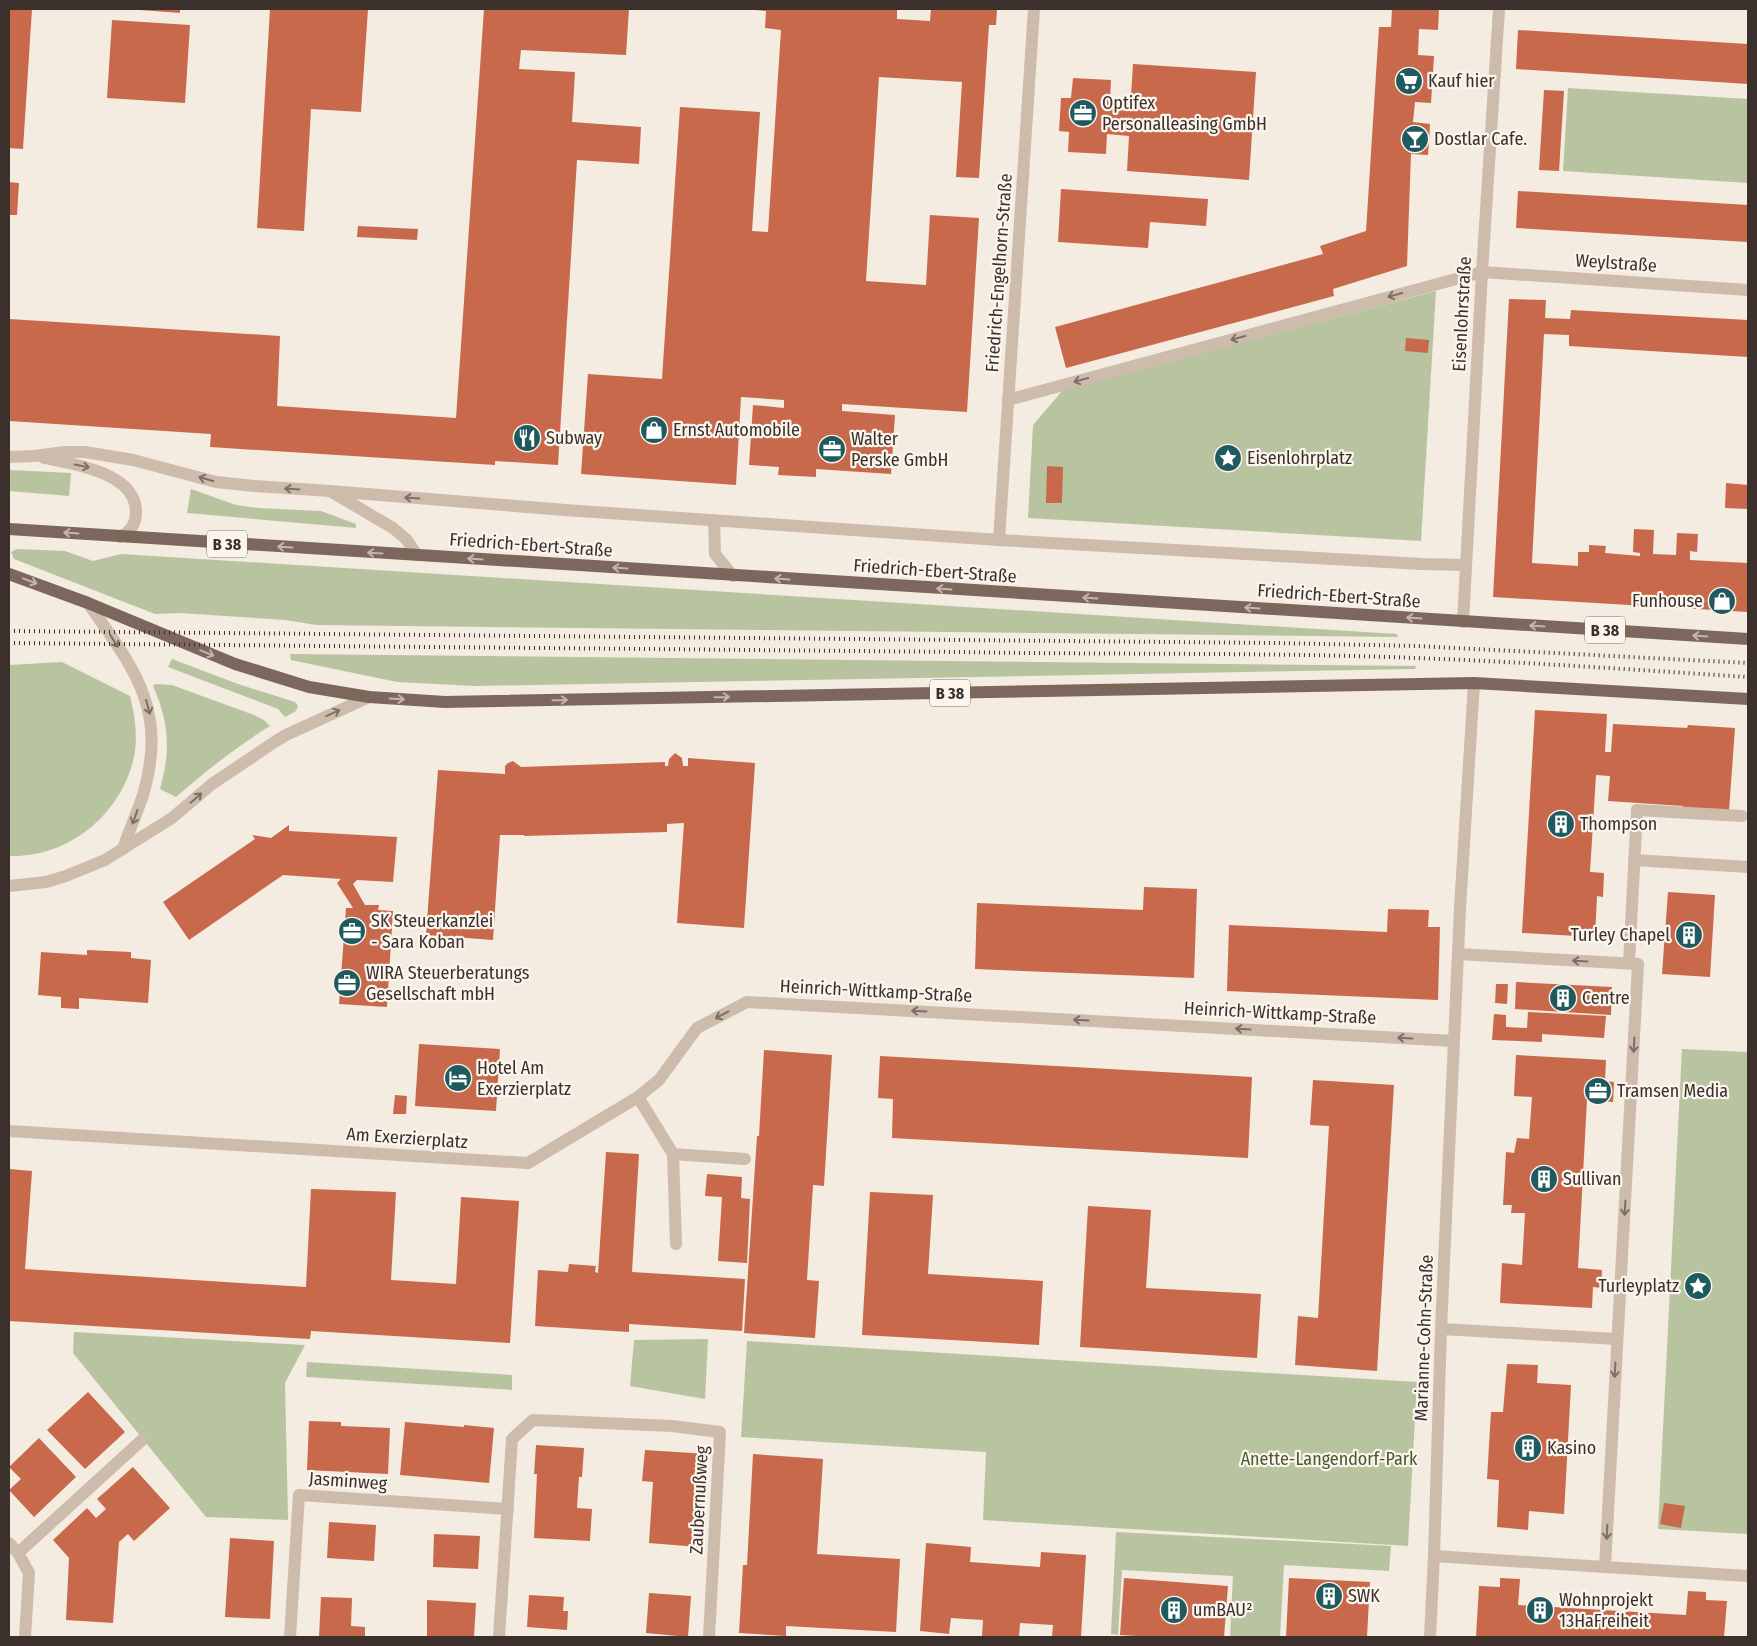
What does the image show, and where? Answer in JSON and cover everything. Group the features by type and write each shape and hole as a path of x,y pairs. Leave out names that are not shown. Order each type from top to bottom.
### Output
{"main road":[{"name":"Friedrich-Ebert-Straße","path":"9,529 1748,639"},
{"name":"B 38","path":"9,574 88,603 235,664 309,687 369,698 445,702 1474,683 1748,699"}],"street":[{"name":"Friedrich-Engelhorn-Straße","path":"999,540 1034,9"},
{"name":"Eisenlohrstraße","path":"1463,622 1482,272 1499,9"},
{"path":"1008,400 1482,272"},
{"name":"Weylstraße","path":"1482,272 1748,290"},
{"name":"Friedrich-Ebert-Straße","path":"9,457 85,452 133,460 216,482 461,502 999,540 1413,564 1466,565"},
{"name":"Friedrich-Ebert-Straße","path":"34,456 90,468 101,472 122,485 132,498 136,512 132,528 127,534 120,537"},
{"path":"330,491 393,528 406,539 417,555"},
{"path":"714,520 715,554 733,576"},
{"path":"88,603 112,636 137,679 144,693 151,722 152,744 148,771 142,796 123,849"},
{"path":"1454,1041 1474,683"},
{"path":"9,886 46,882 105,860 172,818 212,784 276,740 369,698"},
{"path":"1628,963 1637,810 1742,816"},
{"path":"1634,860 1748,867"},
{"path":"1458,954 1638,964 1605,1567"},
{"name":"Heinrich-Wittkamp-Straße","path":"747,1002 1454,1041"},
{"name":"Am Exerzierplatz","path":"9,1131 528,1163 638,1097 659,1080 697,1028 747,1002"},
{"name":"Marianne-Cohn-Straße","path":"1430,1637 1454,1041"},
{"path":"638,1097 673,1154 676,1244"},
{"path":"673,1154 745,1159"},
{"path":"1441,1329 1617,1339"},
{"name":"Zaubernußweg","path":"508,1509 512,1439 533,1420 672,1426 720,1432 709,1637"},
{"path":"18,1552 142,1440"},
{"name":"Jasminweg","path":"290,1637 299,1495 508,1509"},
{"path":"499,1637 508,1509"},
{"path":"9,1543 18,1552 29,1573 25,1637"},
{"path":"1434,1556 1748,1576"}],"green space":[{"path":"1568,88 1748,99 1748,183 1563,171"},
{"name":"Eisenlohrplatz","path":"1436,291 1421,541 1028,518 1033,425 1063,390"},
{"path":"9,470 71,473 69,496 9,491"},
{"path":"191,489 236,505 321,511 356,524 356,528 187,513"},
{"path":"17,549 65,551 93,561 121,554 1397,634 1398,637 316,625 286,620 180,613 155,614 14,559 11,552"},
{"path":"290,654 1416,666 1415,669 475,686 397,682 291,660"},
{"path":"172,659 238,684 295,702 298,706 296,711 285,717 278,709 168,667"},
{"path":"62,662 130,696 136,741 134,757 127,778 117,797 89,829 71,841 52,850 31,855 9,856 9,665"},
{"path":"155,684 172,685 254,715 264,720 270,726 245,742 176,797 160,789 166,762 167,736 162,712 153,686"},
{"name":"Turleyplatz","path":"1682,1049 1748,1052 1748,1534 1658,1529"},
{"path":"74,1332 305,1345 285,1383 288,1520 206,1517 73,1353"},
{"path":"708,1339 705,1399 630,1386 634,1340"},
{"name":"Anette-Langendorf-Park","path":"747,1341 1417,1382 1408,1546 983,1520 986,1452 741,1437"},
{"path":"307,1362 512,1375 512,1390 306,1377"},
{"path":"1116,1532 1391,1546 1389,1571 1284,1565 1280,1637 1230,1637 1233,1576 1122,1570 1118,1635 1111,1634"}],"building":[{"path":"9,9 32,9 23,149 9,148"},
{"path":"180,9 180,13 140,10"},
{"path":"270,9 368,9 361,112 311,109 304,231 257,228"},
{"path":"484,9 629,9 626,55 521,50 519,69 575,72 572,122 641,127 639,164 577,160 558,465 495,461 495,465 210,447 211,434 9,421 9,319 280,336 277,406 456,418"},
{"path":"756,9 897,9 897,19 930,21 931,9 997,9 996,25 989,25 979,178 956,177 962,82 879,77 866,281 926,285 930,215 979,218 967,412 842,404 842,411 895,415 891,474 816,469 816,477 778,475 779,467 749,465 753,405 784,408 784,400 741,397 736,485 581,474 588,374 662,379 680,107 760,112 752,231 768,232 781,30 765,28 766,11"},
{"path":"1392,9 1439,9 1438,30 1419,29 1418,55 1434,56 1431,103 1415,102 1413,122 1430,124 1428,155 1411,154 1407,266 1333,289 1334,296 1066,368 1055,327 1323,254 1320,246 1366,231 1379,27 1391,27"},
{"path":"112,20 190,25 185,103 107,98"},
{"path":"1518,30 1748,44 1748,84 1516,69"},
{"path":"1133,64 1256,72 1249,180 1127,171 1129,136 1107,134 1106,154 1068,152 1069,132 1059,131 1061,98 1071,98 1073,78 1111,80 1110,101 1120,102 1119,110 1130,111"},
{"path":"1544,90 1564,91 1559,171 1539,170"},
{"path":"9,182 19,183 17,215 9,215"},
{"path":"1061,189 1208,199 1206,226 1150,222 1148,248 1058,242"},
{"path":"1518,191 1748,205 1748,242 1516,228"},
{"path":"358,226 418,229 417,240 357,237"},
{"path":"1509,299 1546,300 1545,318 1570,319 1571,310 1748,320 1748,357 1569,346 1569,335 1544,334 1532,563 1578,566 1578,552 1589,552 1589,545 1606,546 1605,553 1640,556 1640,553 1633,552 1634,529 1654,530 1653,554 1676,555 1677,533 1698,534 1697,552 1690,551 1690,560 1748,563 1748,612 1493,597"},
{"path":"1406,338 1429,340 1428,353 1405,351"},
{"path":"1047,466 1063,467 1062,503 1046,503"},
{"path":"1726,483 1748,485 1748,509 1725,508"},
{"name":"Thompson","path":"1535,710 1607,714 1605,752 1611,752 1613,724 1687,728 1688,725 1735,728 1729,811 1608,801 1610,776 1596,775 1590,872 1604,873 1603,897 1597,896 1595,937 1522,933"},
{"path":"675,753 682,758 683,766 688,766 688,758 755,763 744,928 677,923 684,823 667,824 667,832 500,835 493,940 426,935 438,770 505,774 505,766 513,761 521,767 665,762 665,766 668,766 669,759"},
{"path":"289,825 289,831 397,837 393,882 357,880 353,884 365,905 379,905 378,910 393,911 387,1007 339,1004 346,908 353,908 337,883 341,879 283,875 189,940 163,902 255,839 252,835 271,838"},
{"path":"1144,887 1197,889 1194,978 975,969 977,903 1143,910"},
{"name":"Turley Chapel","path":"1668,892 1715,895 1710,977 1662,974"},
{"path":"1388,909 1429,910 1428,927 1440,927 1438,1000 1227,991 1229,925 1387,932"},
{"path":"87,950 131,952 131,958 151,960 148,1003 79,998 79,1009 61,1008 61,997 38,995 41,952 87,955"},
{"name":"Centre","path":"1516,982 1612,987 1611,1015 1515,1009"},
{"path":"1496,984 1508,984 1507,1004 1495,1003"},
{"path":"1528,1012 1606,1016 1604,1038 1542,1034 1542,1042 1492,1040 1494,1014 1506,1015 1506,1027 1527,1028"},
{"name":"Hotel Am Exerzierplatz","path":"419,1044 500,1049 496,1111 415,1106"},
{"path":"764,1050 832,1055 824,1186 813,1185 807,1280 819,1281 815,1338 744,1333"},
{"name":"Sullivan","path":"1516,1055 1606,1060 1605,1081 1614,1082 1613,1102 1587,1100 1578,1268 1602,1270 1601,1288 1593,1287 1592,1308 1500,1303 1502,1263 1522,1265 1525,1213 1511,1213 1512,1205 1503,1205 1506,1152 1514,1153 1517,1138 1529,1139 1532,1097 1514,1096"},
{"path":"880,1056 1252,1077 1248,1158 892,1138 893,1099 878,1098"},
{"path":"1313,1080 1394,1085 1377,1371 1295,1365 1298,1316 1318,1318 1329,1126 1310,1125"},
{"path":"395,1095 407,1096 406,1114 393,1114"},
{"path":"606,1152 639,1154 632,1272 745,1279 742,1331 629,1324 629,1332 535,1326 538,1270 568,1272 569,1264 596,1266 595,1272 598,1273"},
{"path":"9,1169 32,1171 25,1269 194,1280 306,1287 311,1189 396,1192 391,1280 456,1284 461,1197 519,1201 510,1343 311,1331 310,1339 9,1321"},
{"path":"707,1174 742,1177 741,1198 750,1199 747,1263 718,1261 722,1197 705,1196"},
{"path":"870,1192 933,1195 928,1274 1043,1281 1039,1345 862,1335"},
{"path":"1088,1206 1151,1210 1146,1288 1261,1294 1257,1358 1080,1347"},
{"name":"Kasino","path":"1507,1364 1538,1365 1537,1383 1571,1385 1564,1514 1529,1511 1528,1530 1497,1527 1499,1480 1487,1479 1491,1412 1503,1412"},
{"path":"88,1392 125,1432 85,1469 47,1430"},
{"path":"309,1421 341,1422 341,1426 390,1428 388,1474 307,1470"},
{"path":"405,1422 494,1428 489,1483 400,1475"},
{"path":"39,1438 76,1477 34,1517 9,1490 21,1479 9,1467"},
{"path":"536,1445 584,1448 582,1477 579,1477 577,1508 592,1509 590,1541 534,1538 537,1474 534,1474"},
{"path":"645,1450 707,1454 705,1486 702,1485 698,1547 649,1543 653,1482 642,1481"},
{"path":"753,1454 823,1459 817,1554 900,1559 896,1632 786,1626 786,1636 739,1633 743,1565 747,1565"},
{"path":"133,1467 170,1508 134,1541 128,1534 119,1542 113,1623 66,1620 69,1558 53,1540 87,1508 96,1518 106,1509 97,1499"},
{"path":"1664,1503 1685,1506 1681,1528 1660,1524"},
{"path":"329,1522 376,1525 374,1561 327,1558"},
{"path":"434,1534 480,1536 478,1569 433,1567"},
{"path":"230,1538 274,1541 270,1619 225,1617"},
{"path":"926,1543 971,1547 970,1562 1040,1567 1041,1552 1086,1555 1081,1637 1052,1637 1053,1625 1020,1623 1019,1637 982,1636 983,1620 951,1618 949,1634 920,1631"},
{"name":"umBAU²","path":"1124,1578 1228,1586 1224,1637 1120,1635"},
{"name":"SWK","path":"1289,1578 1370,1582 1367,1637 1286,1637"},
{"name":"Wohnprojekt 13HaFreiheit","path":"1500,1578 1520,1579 1518,1605 1686,1615 1688,1591 1706,1592 1706,1600 1727,1601 1724,1637 1476,1637 1479,1586 1500,1587"},
{"path":"649,1593 691,1596 688,1637 646,1633"},
{"path":"529,1595 564,1597 563,1611 568,1611 567,1630 527,1627"},
{"path":"321,1597 352,1598 351,1626 365,1627 365,1637 319,1637"},
{"path":"427,1600 476,1603 474,1637 427,1637"}],"railway":[{"path":"9,631 1275,643 1417,646 1748,663"},
{"path":"9,643 1303,655 1582,666 1748,677"}],"place":[{"name":"Kauf hier","path":"1409,81"},
{"name":"Optifex Personalleasing GmbH","path":"1083,113"},
{"name":"Dostlar Cafe.","path":"1415,139"},
{"name":"Ernst Automobile","path":"654,430"},
{"name":"Subway","path":"527,438"},
{"name":"Walter Perske GmbH","path":"832,449"},
{"name":"Eisenlohrplatz","path":"1228,458"},
{"name":"Funhouse","path":"1722,601"},
{"name":"Thompson","path":"1561,824"},
{"name":"SK Steuerkanzlei - Sara Koban","path":"352,931"},
{"name":"Turley Chapel","path":"1689,935"},
{"name":"WIRA Steuerberatungs Gesellschaft mbH","path":"347,983"},
{"name":"Centre","path":"1563,998"},
{"name":"Hotel Am Exerzierplatz","path":"458,1078"},
{"name":"Tramsen Media","path":"1598,1091"},
{"name":"Sullivan","path":"1544,1179"},
{"name":"Turleyplatz","path":"1698,1286"},
{"name":"Kasino","path":"1528,1448"},
{"name":"SWK","path":"1329,1596"},
{"name":"umBAU²","path":"1174,1610"},
{"name":"Wohnprojekt 13HaFreiheit","path":"1540,1610"}]}
